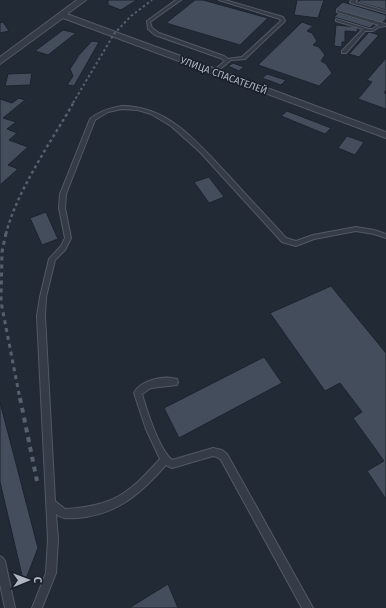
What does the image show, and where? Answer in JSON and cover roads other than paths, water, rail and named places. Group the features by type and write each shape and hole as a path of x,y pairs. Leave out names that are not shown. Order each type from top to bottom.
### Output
{"street":[{"path":"66,0 72,7"},
{"path":"1,59 82,0"},
{"name":"УЛИЦА СПАСАТЕЛЕЙ","path":"62,15 386,135"}],"lane":[{"path":"179,0 148,22 150,29 157,34 228,60 244,58 283,21 282,18 221,0"},
{"path":"355,0 352,2 386,12"},
{"path":"338,11 386,26"},
{"path":"337,20 370,30"},
{"path":"344,52 364,30 386,26"},
{"path":"215,72 228,60"},
{"path":"37,608 51,573 53,539 42,316 43,297 52,259 63,248 68,238 62,208 63,194 93,119 99,114 112,108 139,109 153,113 169,122 201,149 284,240 296,244 313,237 356,229 386,236"},
{"path":"174,382 150,384 138,393 144,414 162,454 172,464 213,452 219,453 224,457 308,608"},
{"path":"51,503 63,514 100,511 118,504 135,492 166,459"},
{"path":"0,560 10,608"}],"railway":[{"path":"73,103 114,34 131,16 152,0"},
{"path":"6,234 11,218 26,184 45,149 74,102"},
{"path":"6,233 2,252 1,302 20,399"},
{"path":"20,398 37,481"}]}
